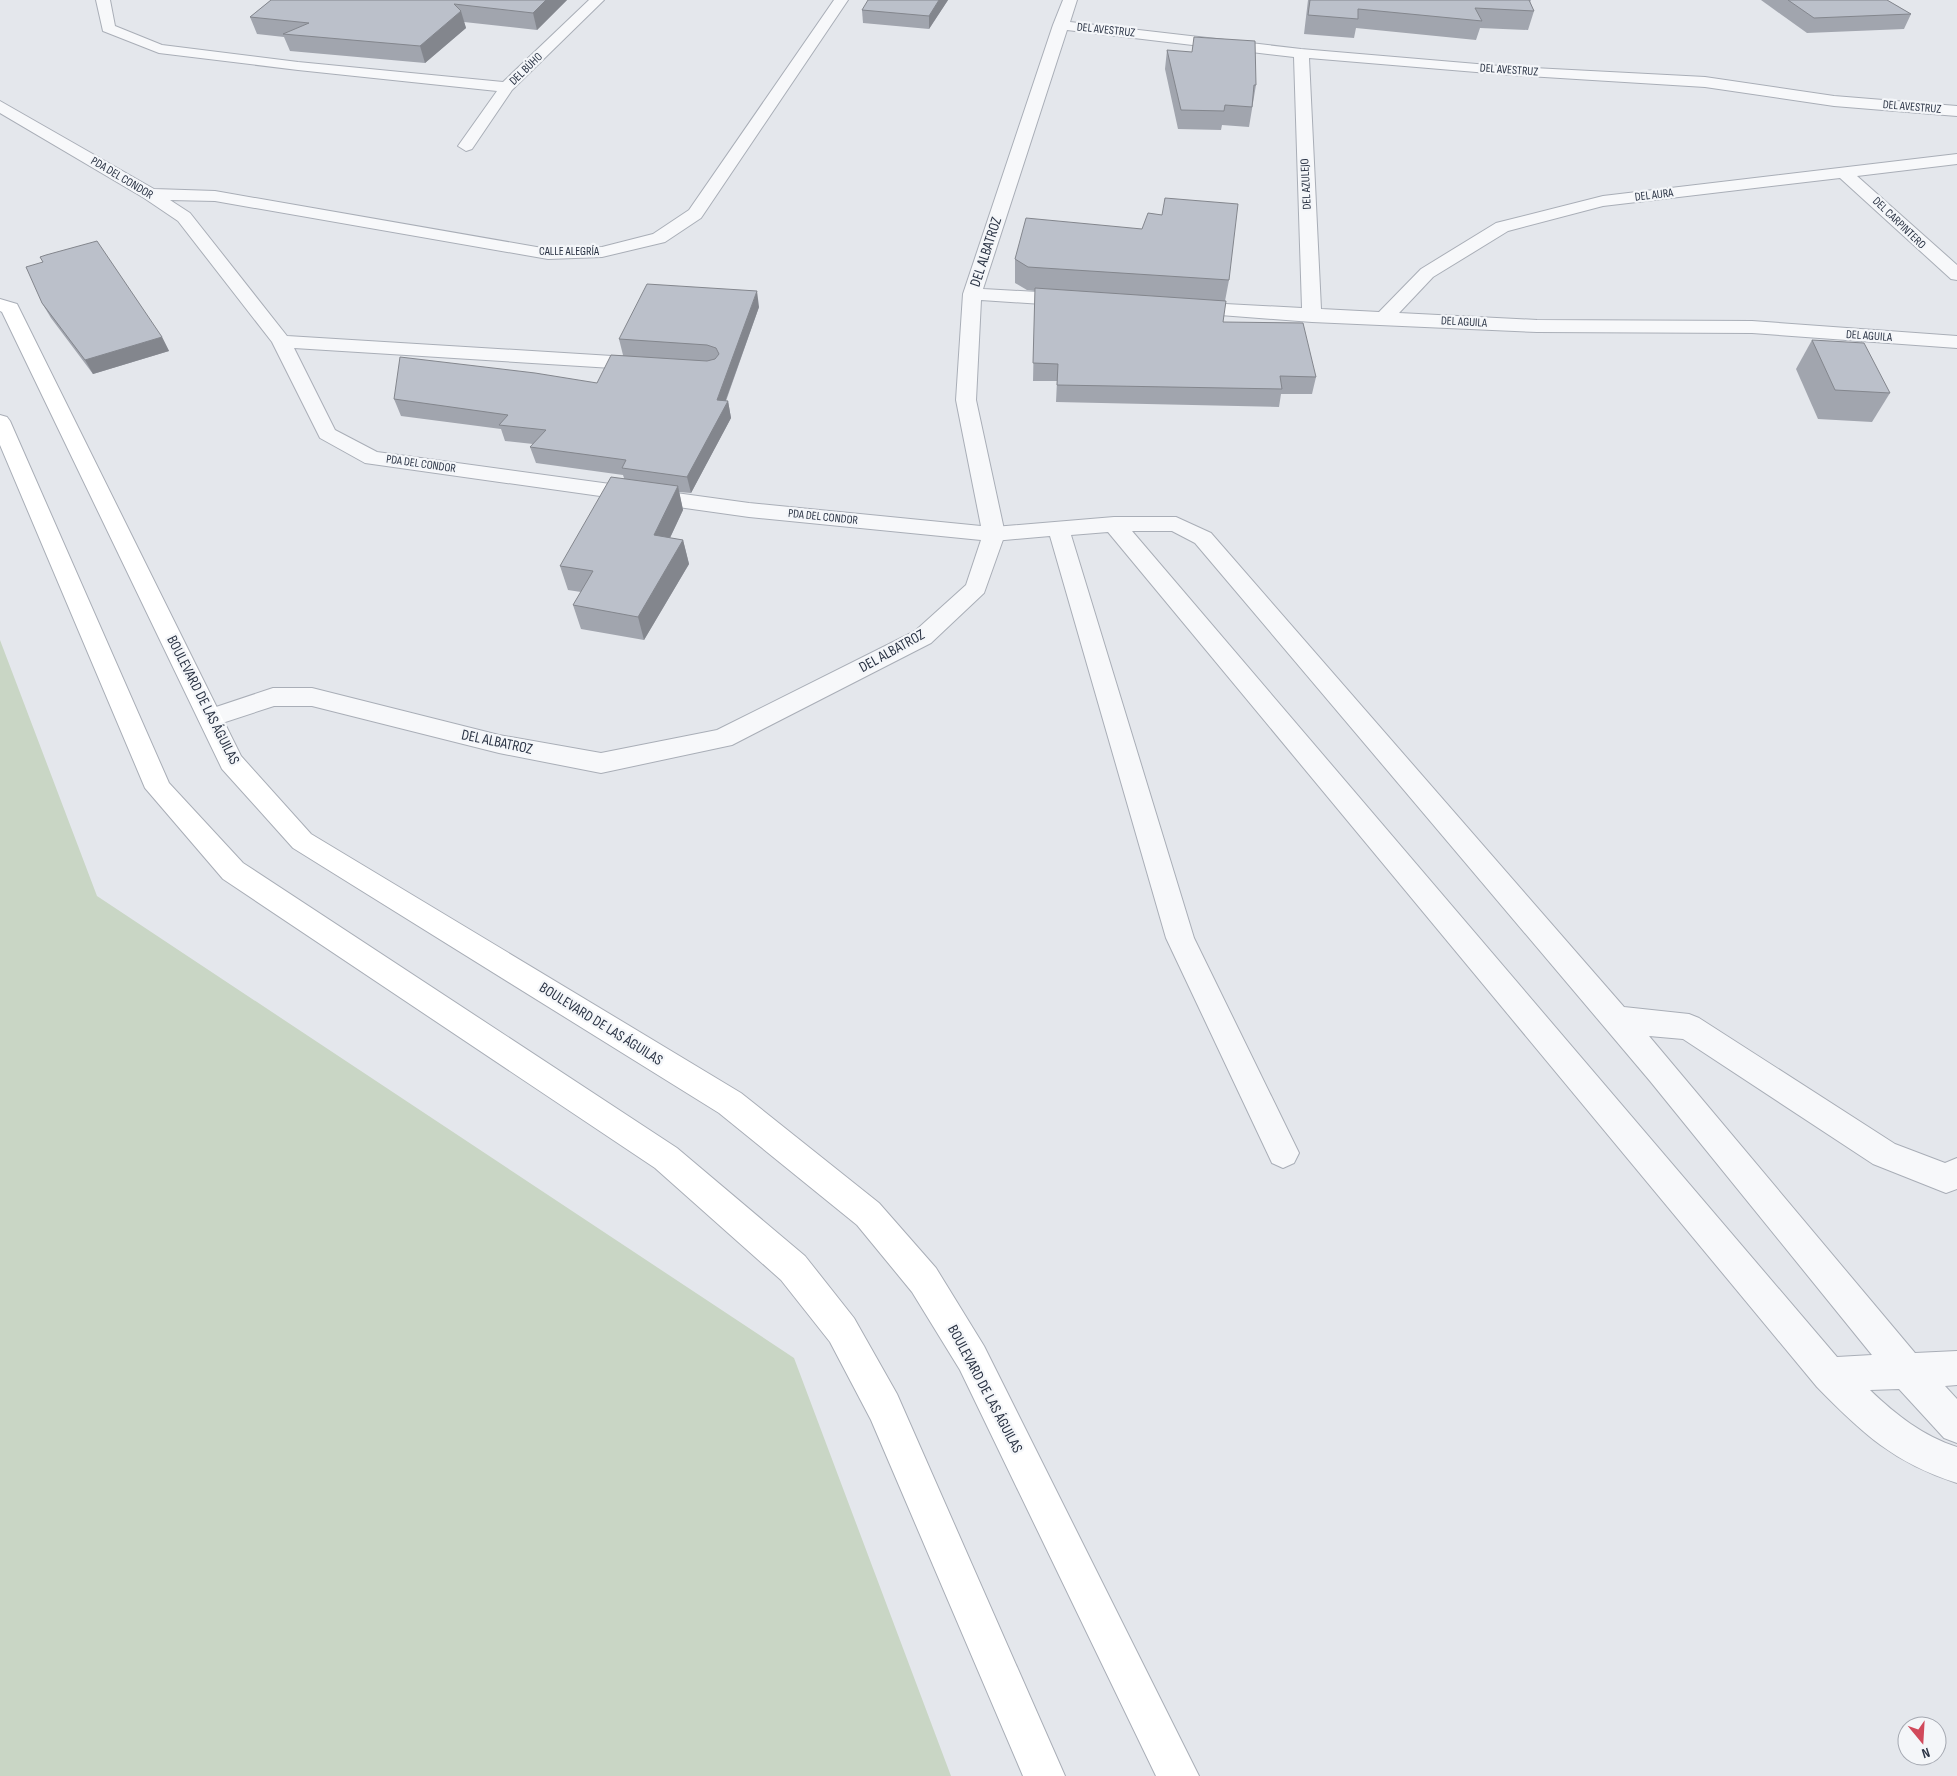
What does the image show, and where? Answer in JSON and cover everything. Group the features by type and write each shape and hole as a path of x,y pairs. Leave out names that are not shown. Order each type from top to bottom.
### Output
{"main road":[{"name":"BOULEVARD DE LAS ÁGUILAS","path":"0,305 10,308 231,762 302,841 730,1103 868,1214 924,1280 972,1358 1178,1776"},
{"path":"0,421 158,788 233,871 666,1158 793,1268 842,1330 884,1407 1044,1776"}],"street":[{"path":"103,0 108,28 159,50 508,87"},
{"name":"DEL BÚHO","path":"466,146 508,87 597,0"},
{"name":"CALLE ALEGRÍA","path":"150,194 215,196 548,254 602,252 660,238 695,214 841,0"},
{"name":"DEL ALBATROZ","path":"210,718 273,697 312,697 499,744 601,763 723,738 923,637 976,588 994,534 966,400 972,294 1060,25 1070,0"},
{"name":"DEL AVESTRUZ","path":"1060,25 1300,53 1512,71 1705,82 1834,100 1957,112"},
{"name":"DEL AZULEJO","path":"1300,53 1312,316"},
{"name":"PDA DEL CONDOR","path":"0,106 150,194 184,217 282,341 327,434 372,458 749,510 994,534 1114,524 1176,524 1203,538 1661,1071 1907,1371 1957,1425"},
{"name":"DEL AURA","path":"1384,318 1427,273 1502,227 1603,201 1842,171 1957,159"},
{"name":"DEL CARPINTERO","path":"1842,171 1957,275"},
{"path":"972,294 1089,301"},
{"name":"DEL AGUILA","path":"1166,306 1312,316 1537,326 1752,327 1957,342"},
{"path":"282,341 661,366"},
{"path":"1114,524 1829,1375 1884,1429 1933,1458 1957,1464"},
{"path":"1059,530 1180,938 1283,1153"},
{"path":"1615,1018 1689,1027 1884,1154 1946,1178 1957,1173"},
{"path":"1829,1375 1957,1368"}],"green space":[{"path":"0,640 97,896 794,1358 951,1776 0,1776"}],"building":[{"path":"271,0 546,0 533,13 454,4 461,11 420,46 283,34 309,23 250,17"},
{"path":"868,0 939,0 929,16 862,10"},
{"path":"1310,0 1529,0 1534,11 1475,8 1482,21 1358,9 1358,19 1308,15"},
{"path":"1788,0 1887,0 1911,14 1814,18"},
{"path":"1194,37 1255,41 1256,85 1254,85 1252,107 1225,105 1224,111 1181,110 1167,50 1192,52"},
{"path":"1165,198 1238,204 1229,280 1028,267 1015,259 1026,218 1142,229 1148,213 1162,215"},
{"path":"97,241 162,337 85,360 42,303 26,267 43,262 40,257"},
{"path":"647,284 757,291 717,400 728,401 687,477 622,468 626,460 530,447 546,430 499,425 508,415 394,399 400,357 535,373 597,383 611,355 707,361 715,359 719,354 716,348 707,345 619,339"},
{"path":"1035,288 1226,301 1223,322 1303,323 1316,377 1280,376 1282,389 1057,385 1058,364 1033,363"},
{"path":"1812,340 1864,343 1890,393 1835,390"},
{"path":"611,477 678,486 654,535 683,540 638,617 573,605 593,571 560,566"}]}
